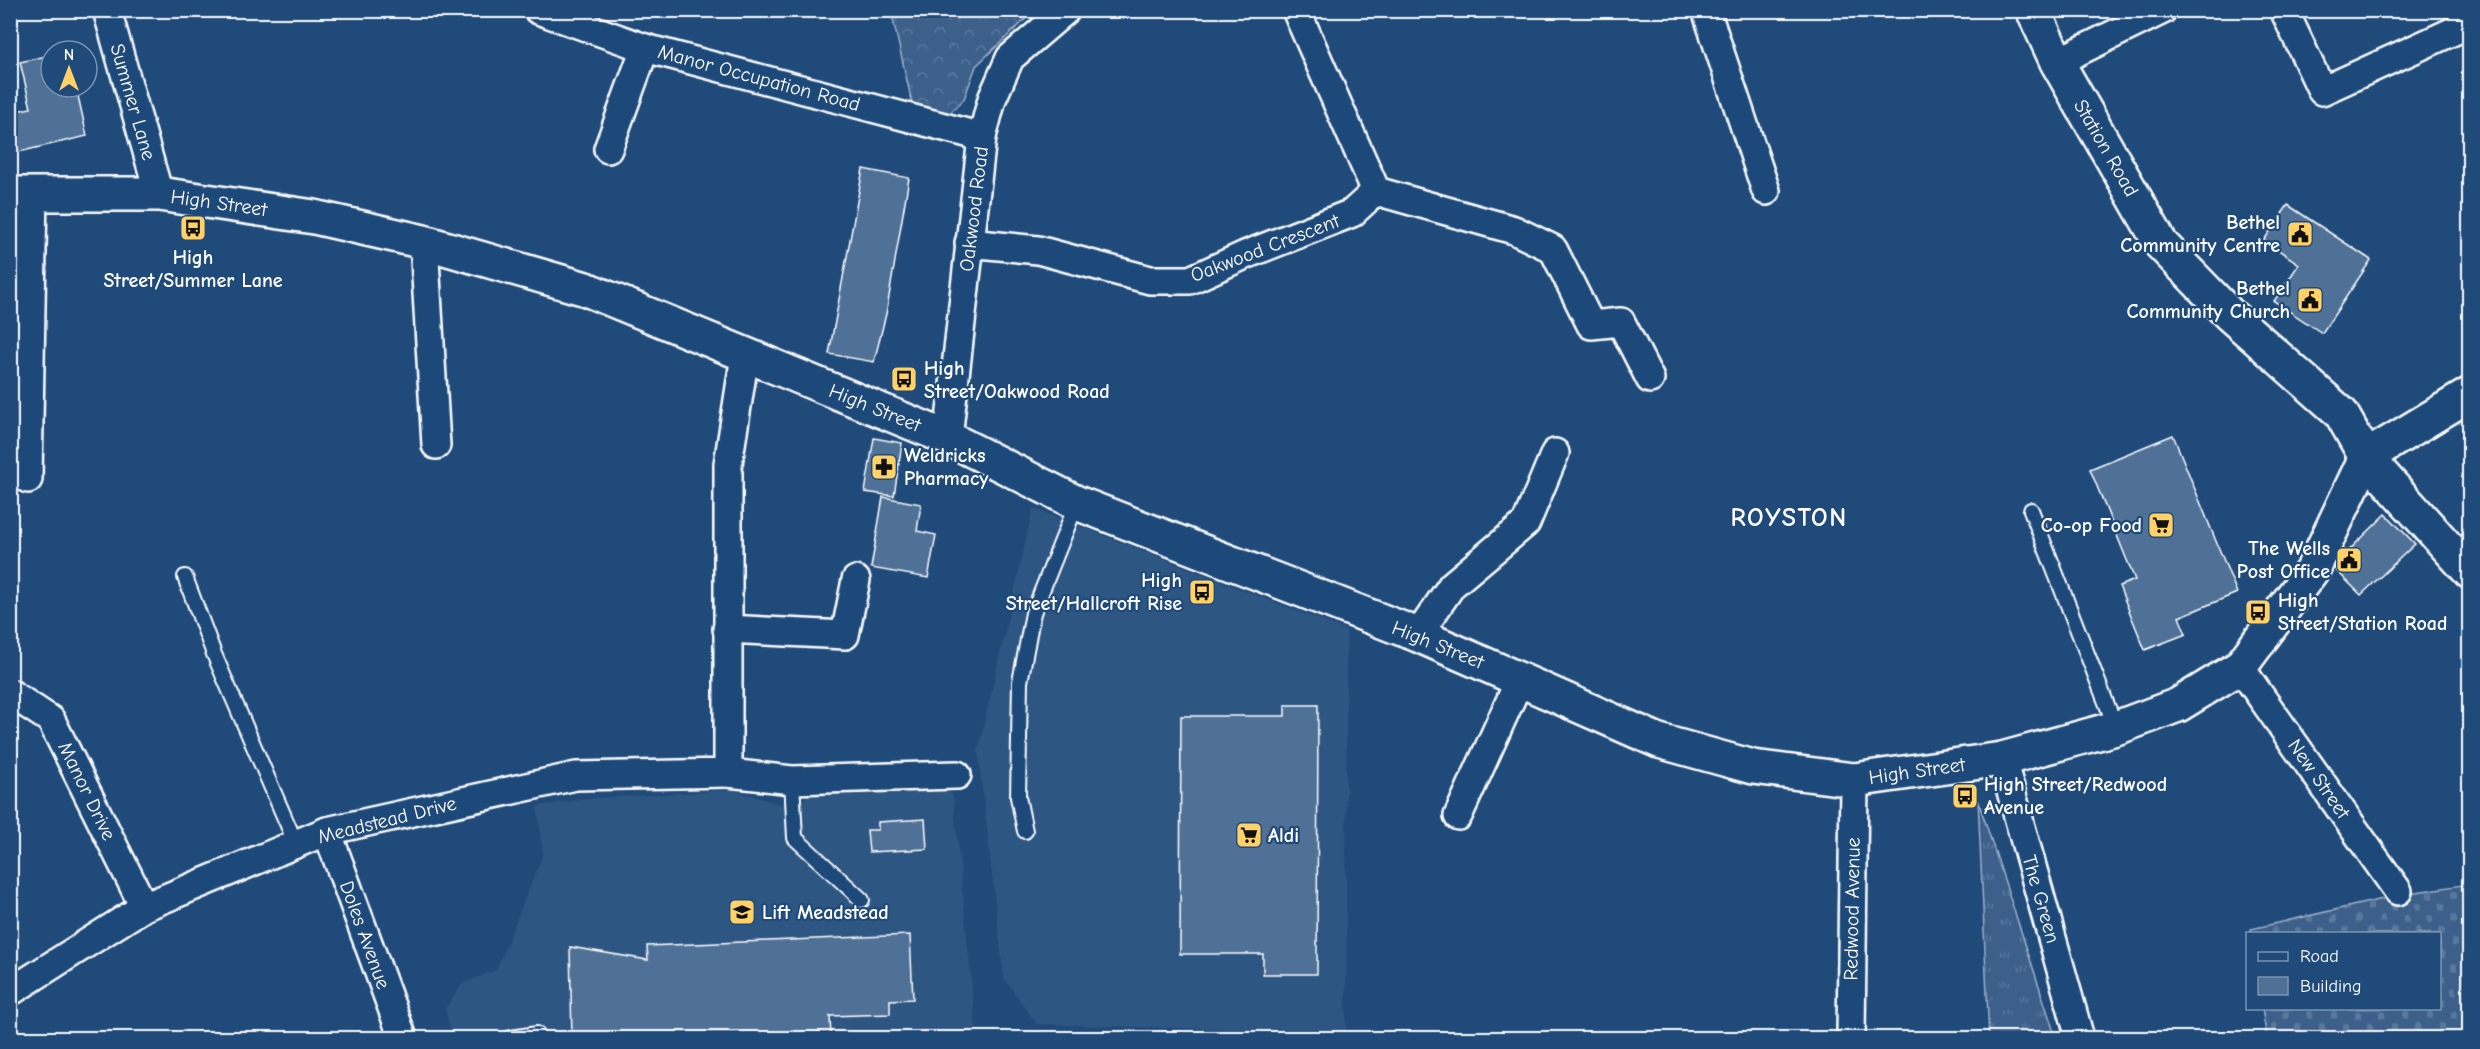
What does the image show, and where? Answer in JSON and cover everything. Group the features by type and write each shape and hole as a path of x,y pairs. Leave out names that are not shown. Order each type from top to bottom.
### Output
{"main road":[{"name":"Station Road","path":"2033,10 2057,62 2161,244 2230,315 2341,413 2366,457 2469,572"},
{"name":"High Street","path":"22,193 159,194 314,217 424,242 586,289 948,438 1077,503 1418,635 1659,741 1753,767 1854,780 2002,759 2116,728 2178,705 2240,667 2313,569 2366,457"},
{"path":"2366,457 2469,394"}],"street":[{"name":"Summer Lane","path":"107,10 159,194"},
{"name":"Manor Occupation Road","path":"538,10 645,48 982,137"},
{"name":"Oakwood Road","path":"948,438 982,137 992,99 1010,58 1066,10"},
{"path":"1296,10 1376,191 1514,230 1553,249 1591,325 1622,322 1650,379"},
{"path":"1706,10 1766,191"},
{"path":"2057,62 2163,10"},
{"path":"2284,10 2322,91 2467,25 2460,10"},
{"path":"608,149 645,48"},
{"name":"Oakwood Crescent","path":"969,243 1038,250 1150,280 1190,280 1245,255 1352,213 1376,191"},
{"path":"22,193 28,479"},
{"path":"424,242 436,445"},
{"path":"728,773 728,464 745,355"},
{"path":"1418,635 1452,585 1526,523 1555,453"},
{"path":"727,629 845,636 856,580"},
{"name":"New Street","path":"2240,667 2398,891"},
{"path":"1458,816 1520,679"},
{"name":"Manor Drive","path":"10,693 51,720 144,906"},
{"name":"The Green","path":"2002,759 2080,1038"},
{"name":"Meadstead Drive","path":"10,992 144,906 327,831 576,776 728,773 792,780 957,775"},
{"name":"Redwood Avenue","path":"1851,1038 1854,780"},
{"name":"Doles Avenue","path":"327,831 403,1038"}],"lane":[{"path":"1025,831 1018,797 1022,672 1033,614 1077,503"},
{"path":"2031,510 2116,728"},
{"path":"185,577 214,654 296,844"},
{"path":"792,780 795,838 862,900"},
{"path":"511,1038 537,1034"}],"shaded area":[{"path":"1033,508 1346,630 1346,1033 1037,1024 1004,979 978,751"},
{"name":"Lift Meadstead","path":"947,789 953,797 977,1038 452,1038 445,1009 463,983 496,970 543,854 537,806 594,798 733,790 781,804 802,802 812,790"}],"green space":[{"path":"891,11 1034,11 976,66 964,99 950,113 913,107"},
{"path":"1978,800 2056,1038 1989,1038"},
{"path":"2469,884 2469,1038 2267,1038 2262,1010 2441,1010 2441,932 2251,932 2251,929 2409,893"}],"building":[{"path":"39,58 39,99 79,99 87,136 10,154 10,112 31,108 20,62"},
{"path":"863,169 909,178 886,314 874,362 829,354"},
{"path":"2288,205 2371,260 2322,333 2274,301 2299,264 2264,240"},
{"name":"Co-op Food","path":"2173,435 2237,593 2179,617 2186,634 2145,650 2119,586 2135,580 2090,469"},
{"name":"Weldricks Pharmacy","path":"874,438 902,443 894,496 865,492"},
{"path":"883,497 921,504 917,531 936,535 928,578 871,568"},
{"path":"2386,514 2415,544 2361,595 2334,568 2337,562"},
{"name":"Aldi","path":"1285,705 1318,705 1317,974 1263,974 1263,954 1180,954 1181,716 1285,716"},
{"path":"925,819 927,849 869,852 867,830 878,830 878,822"},
{"path":"910,935 913,999 890,1000 890,1014 830,1016 831,1038 572,1038 570,947 648,960 647,946"}],"place":[{"name":"High Street/Summer Lane","path":"193,228"},
{"name":"Bethel Community Centre","path":"2300,234"},
{"name":"Bethel Community Church","path":"2310,300"},
{"name":"High Street/Oakwood Road","path":"904,379"},
{"name":"Weldricks Pharmacy","path":"884,467"},
{"name":"Co-op Food","path":"2161,525"},
{"name":"The Wells Post Office","path":"2349,560"},
{"name":"High Street/Hallcroft Rise","path":"1202,592"},
{"name":"High Street/Station Road","path":"2258,612"},
{"name":"High Street/Redwood Avenue","path":"1965,796"},
{"name":"Aldi","path":"1249,835"},
{"name":"Lift Meadstead","path":"742,912"}],"district":[{"name":"ROYSTON","path":"1789,518"}]}
